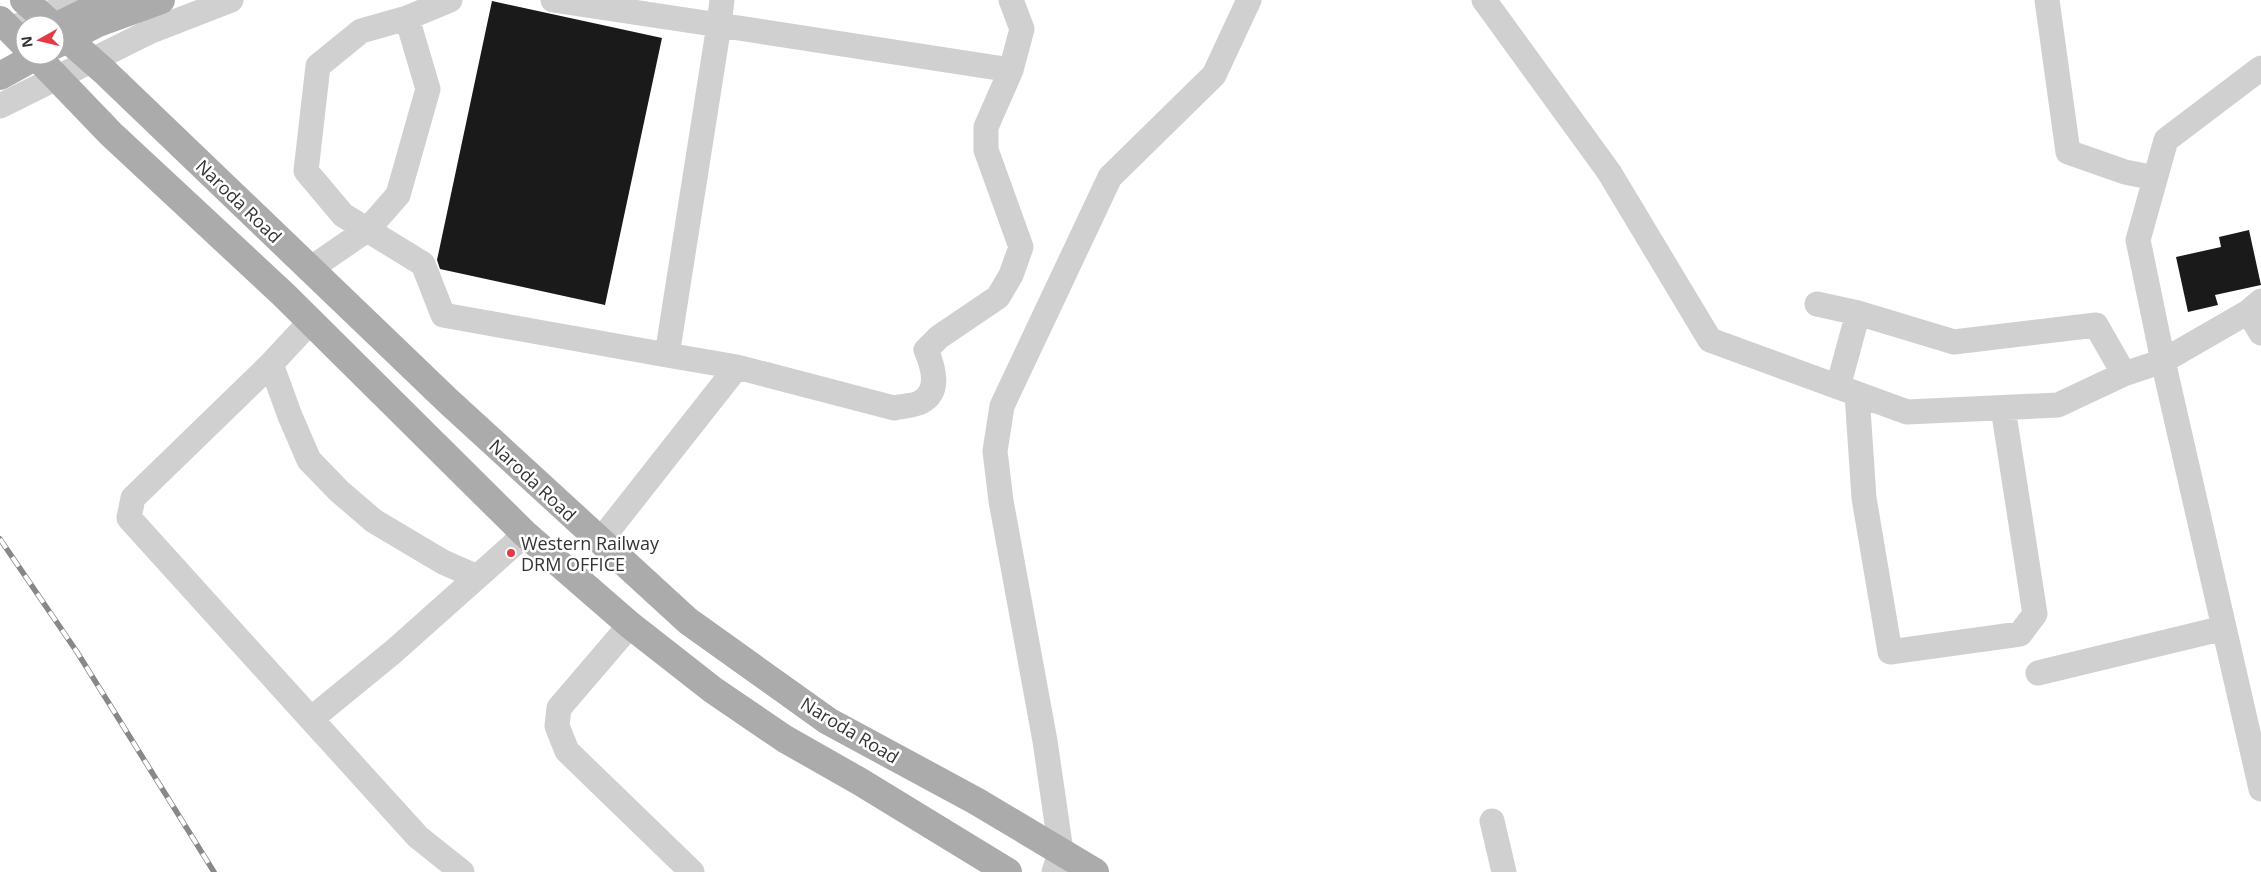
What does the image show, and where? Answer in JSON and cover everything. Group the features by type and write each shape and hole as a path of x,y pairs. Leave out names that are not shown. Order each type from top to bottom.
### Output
{"main road":[{"path":"59,15 110,0"},
{"path":"65,40 98,23 161,0"},
{"path":"0,57 15,34"},
{"name":"Naroda Road","path":"65,36 448,401 688,621 828,721 976,801 1057,862 1094,872"},
{"path":"0,76 19,65"},
{"path":"45,65 111,134 311,321 524,533 630,625 714,690 785,739 859,780 1008,872"}],"street":[{"path":"53,15 81,0"},
{"path":"0,106 150,31 230,0"},
{"path":"450,0 407,18 361,31 318,66 306,171 343,215 422,264 443,315 737,367 894,408 920,403 930,394 934,379 933,366 926,350 939,337 998,297 1011,275 1021,247 986,150 986,127 1011,70 1022,29 1011,0"},
{"path":"553,0 1011,70"},
{"path":"667,355 722,0"},
{"path":"1057,862 1045,741 1001,501 995,452 1002,406 1110,177 1214,75 1249,0"},
{"path":"1484,0 1609,172 1710,340 1907,412 2058,405 2124,374 2163,361 2255,307 2261,333"},
{"path":"2047,0 2068,152 2125,172 2155,178"},
{"path":"310,269 368,229 398,195 428,89 407,18"},
{"path":"2261,68 2166,140 2138,240 2163,361 2261,788"},
{"path":"1817,304 1858,313 1954,342 2096,325 2124,374"},
{"path":"1858,313 1847,390 1890,652 2020,634 2035,614 2003,408"},
{"path":"311,321 271,364 133,498 129,518 423,843 462,872"},
{"path":"271,364 309,460 339,491 374,520 442,562 477,578"},
{"path":"600,541 737,367"},
{"path":"311,719 393,652 477,578 524,533"},
{"path":"630,625 559,708 557,726 568,751 692,872"},
{"path":"2038,673 2224,628"},
{"path":"1492,821 1504,872"}],"building":[{"path":"492,1 662,38 605,305 440,269 437,260"},
{"path":"2249,230 2261,285 2215,295 2218,305 2188,312 2176,257 2221,247 2219,237"}],"railway":[{"path":"0,539 77,652 214,872"}],"place":[{"name":"Western Railway DRM OFFICE","path":"511,553"}]}
